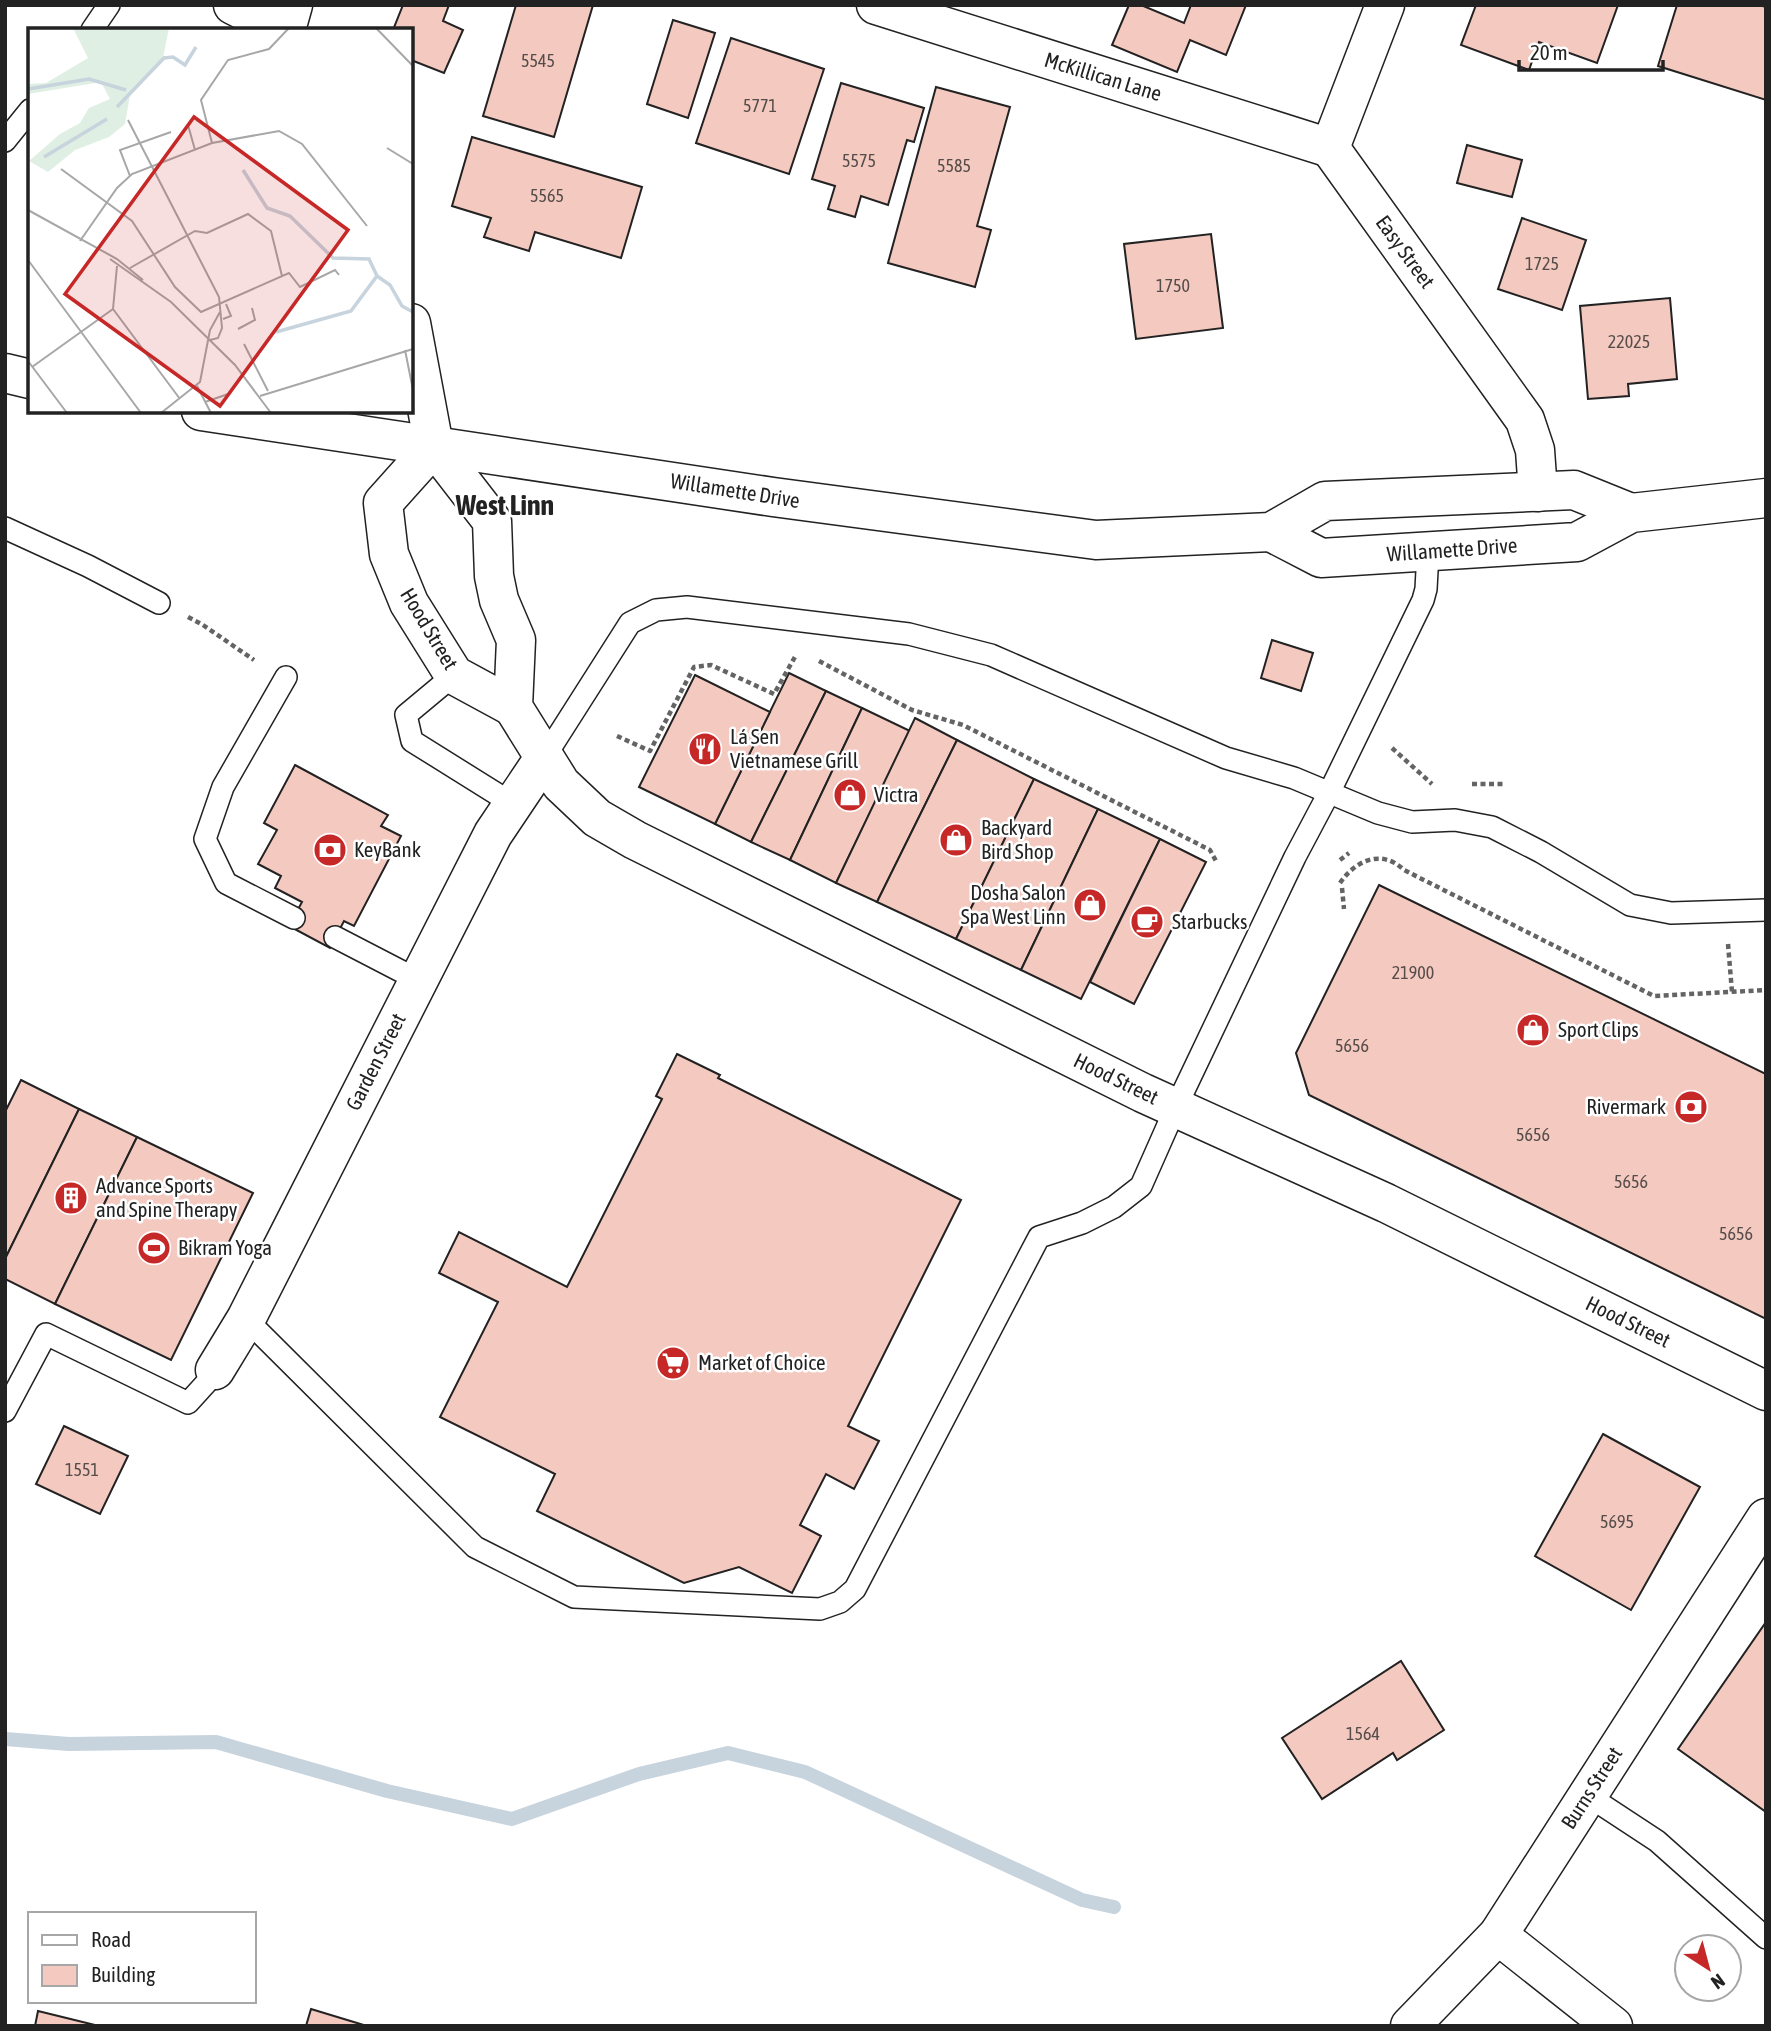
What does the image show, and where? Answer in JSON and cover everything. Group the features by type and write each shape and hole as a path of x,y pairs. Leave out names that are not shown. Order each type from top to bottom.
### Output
{"street":[{"path":"233,5 280,28"},
{"path":"285,28 293,5"},
{"name":"McKillican Lane","path":"876,5 1330,148"},
{"path":"1330,148 1385,5"},
{"name":"Easy Street","path":"1330,148 1524,420 1535,450 1538,492"},
{"path":"413,334 434,446 492,521 494,576 499,600 516,640 513,707"},
{"path":"5,373 28,379"},
{"name":"Willamette Drive","path":"214,413 773,497 1096,540 1271,532 1325,501 1574,490 1631,513"},
{"name":"Hood Street","path":"434,446 383,503 390,554 408,603 454,675 513,707 561,784 597,818 635,840 1118,1081 1386,1203 1766,1391"},
{"name":"Willamette Drive","path":"1271,532 1321,558 1577,542 1631,513 1766,498"},
{"name":"Garden Street","path":"215,1370 246,1319 493,834 544,758"},
{"name":"Burns Street","path":"1410,2026 1498,1935 1766,1518"},
{"path":"1498,1935 1613,2026"}],"lane":[{"path":"93,28 109,5"},
{"path":"5,141 28,112"},
{"path":"5,528 88,566 159,603"},
{"path":"246,1319 475,1547 574,1597 820,1609 840,1602 855,1589 1040,1237 1082,1223 1114,1207 1141,1186 1295,857 1330,792 1423,600 1428,552"},
{"path":"544,758 630,623 656,610 687,607 909,634 991,655 1226,758 1330,792 1378,813 1412,822 1455,820 1492,827 1541,852 1630,905 1671,913 1766,909"},
{"path":"454,675 405,715 412,741 513,804"},
{"path":"286,677 223,786 205,839 226,883 294,918"},
{"path":"335,937 418,980"},
{"path":"5,1411 46,1334 188,1403 215,1370"},
{"path":"1587,1795 1657,1841 1766,1938"}],"path":[{"path":"159,603 203,625 254,660"},
{"path":"617,736 650,751 694,667 711,665 774,694 798,652"},
{"path":"810,657 912,710 963,725 1210,850 1216,860"},
{"path":"1392,748 1430,785 1443,785"},
{"path":"1468,784 1506,784"},
{"path":"1340,860 1349,853"},
{"path":"1344,909 1341,886 1349,870 1381,858 1394,861 1404,870 1488,914 1654,996 1766,990"},
{"path":"1728,940 1732,992"}],"building":[{"path":"403,5 449,5 443,21 463,30 444,73 413,61 413,28 394,28"},
{"path":"516,5 593,5 554,137 483,116"},
{"path":"1129,5 1141,5 1184,23 1191,5 1246,5 1226,55 1190,40 1177,72 1112,45"},
{"path":"1476,5 1618,5 1597,63 1539,42 1529,70 1461,45"},
{"path":"1677,5 1766,7 1766,100 1658,66"},
{"path":"673,20 715,33 688,118 647,104"},
{"path":"731,38 824,69 789,174 696,143"},
{"path":"841,83 924,108 914,142 907,140 888,205 861,196 855,217 828,209 835,186 812,179"},
{"path":"936,87 1010,107 977,226 991,230 975,287 888,263"},
{"path":"472,137 642,187 621,258 535,232 529,251 484,237 491,218 452,206"},
{"path":"1467,145 1522,160 1512,197 1457,183"},
{"path":"1522,218 1586,240 1562,310 1498,289"},
{"path":"1211,234 1223,328 1136,339 1124,244"},
{"path":"1670,298 1677,379 1628,384 1629,396 1588,399 1580,306"},
{"path":"1272,640 1313,653 1301,691 1261,678"},
{"path":"789,673 826,691 751,842 715,824"},
{"name":"Lá Sen Vietnamese Grill","path":"695,675 770,712 715,824 639,787"},
{"path":"826,691 862,708 790,860 751,842"},
{"name":"Victra","path":"862,708 910,731 836,883 790,860"},
{"path":"915,718 957,740 877,902 836,883"},
{"name":"Backyard Bird Shop","path":"957,740 1034,779 956,939 877,902"},
{"name":"KeyBank","path":"295,765 388,815 381,826 401,836 354,926 344,921 330,948 289,926 302,902 275,888 281,876 258,864 277,830 264,823"},
{"path":"1034,779 1098,809 1021,970 956,939"},
{"name":"Dosha Salon Spa West Linn","path":"1098,809 1160,839 1081,999 1021,970"},
{"name":"Starbucks","path":"1160,839 1206,862 1134,1004 1090,982"},
{"path":"1379,885 1766,1074 1766,1319 1309,1095 1296,1053"},
{"name":"Market of Choice","path":"677,1054 720,1075 718,1078 961,1200 848,1426 879,1441 854,1489 826,1474 800,1525 821,1536 792,1593 739,1567 684,1583 537,1511 555,1474 440,1417 498,1302 439,1273 459,1232 567,1287 662,1099 656,1096"},
{"path":"21,1080 79,1109 5,1259 5,1112"},
{"name":"Advance Sports and Spine Therapy","path":"79,1109 137,1137 55,1304 5,1279 5,1259"},
{"name":"Bikram Yoga","path":"137,1137 253,1193 171,1360 55,1304"},
{"path":"64,1426 128,1456 100,1514 36,1484"},
{"path":"1603,1434 1700,1487 1631,1610 1535,1556"},
{"path":"1766,1622 1766,1812 1678,1749"},
{"path":"1401,1661 1444,1730 1397,1760 1393,1753 1322,1799 1282,1738"},
{"path":"311,2009 367,2026 306,2026"},
{"path":"38,2011 99,2026 35,2026"}],"waterway":[{"path":"5,1739 69,1744 216,1742 387,1791 512,1819 639,1774 728,1753 805,1772 1082,1900 1114,1907"}],"place":[{"name":"Lá Sen Vietnamese Grill","path":"705,749"},
{"name":"Victra","path":"850,795"},
{"name":"Backyard Bird Shop","path":"956,840"},
{"name":"KeyBank","path":"330,850"},
{"name":"Dosha Salon Spa West Linn","path":"1090,905"},
{"name":"Starbucks","path":"1147,922"},
{"name":"Sport Clips","path":"1533,1030"},
{"name":"Rivermark","path":"1691,1107"},
{"name":"Advance Sports and Spine Therapy","path":"71,1198"},
{"name":"Bikram Yoga","path":"154,1248"},
{"name":"Market of Choice","path":"673,1363"}],"district":[{"name":"West Linn","path":"505,505"}]}
